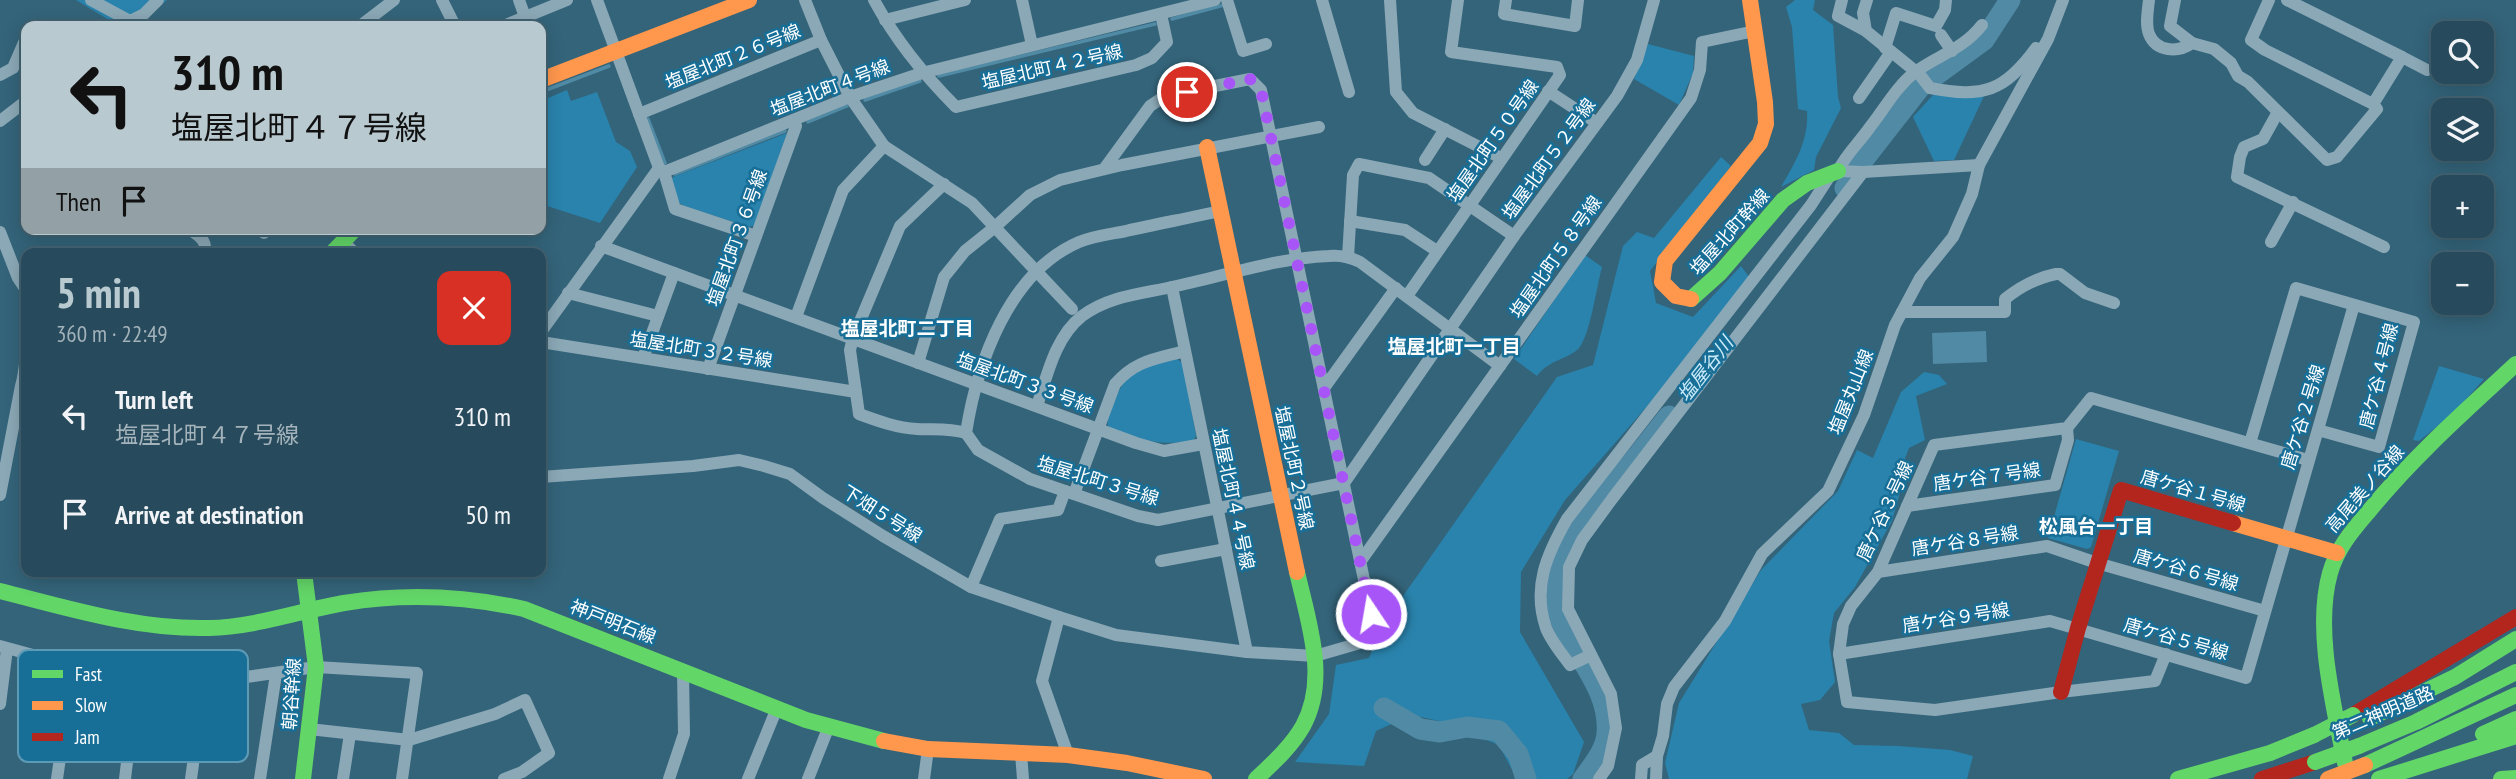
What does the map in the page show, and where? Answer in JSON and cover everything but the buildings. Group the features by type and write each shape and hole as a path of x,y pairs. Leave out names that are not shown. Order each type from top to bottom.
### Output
{"main road":[{"path":"546,78 749,0"},
{"name":"塩屋北町幹線","path":"1750,0 1765,102 1766,124 1760,144 1665,261 1662,282 1676,296 1692,299 1709,287 1778,205 1800,186 1834,173"},
{"name":"塩屋北町２号線","path":"1207,148 1315,656 1314,694 1303,729 1283,754 1256,779"},
{"path":"337,248 349,235"},
{"name":"高尾美ノ谷線","path":"2350,779 2333,702 2327,644 2326,601 2337,553 2377,500 2411,464 2516,364"},
{"name":"唐ケ谷１号線","path":"2060,692 2077,628 2121,490 2337,553"},
{"path":"305,577 309,611"},
{"name":"神戸明石線","path":"0,591 141,624 176,628 250,625 345,603 383,598 458,597 486,600 537,613 777,708 864,737 928,749 1068,755 1127,762 1204,779"},
{"name":"朝谷幹線","path":"303,779 316,667 309,611"},
{"path":"2354,719 2516,617"},
{"path":"2178,779 2294,745 2428,691 2516,639"},
{"name":"第二神明道路","path":"2262,779 2359,746 2416,722 2516,672"},
{"path":"2328,779 2426,739 2516,695"},
{"path":"2379,779 2516,719"},
{"path":"2412,766 2516,736"},
{"path":"2501,779 2516,778"}],"street":[{"path":"91,0 128,21"},
{"path":"132,21 144,14 158,0"},
{"path":"367,21 394,0"},
{"path":"442,0 452,21"},
{"path":"519,0 526,17"},
{"path":"516,21 567,0"},
{"path":"597,0 675,209 756,236"},
{"path":"806,0 821,40"},
{"path":"874,0 922,73"},
{"path":"886,20 965,0"},
{"path":"1022,0 1032,45"},
{"path":"1227,0 1243,51 1266,44"},
{"path":"1322,0 1349,92"},
{"path":"1390,0 1396,92 1413,113 1502,158"},
{"name":"塩屋北町５０号線","path":"1324,388 1437,251 1560,75 1557,67 1451,52 1458,0"},
{"path":"1506,0 1504,14 1575,26 1578,0"},
{"name":"塩屋北町５２号線","path":"1452,329 1514,236 1616,96 1637,61 1654,0"},
{"path":"1842,0 1838,16 1866,30 1918,74 1930,88 1973,93 2002,85 2023,66 2040,42 2048,40"},
{"path":"1866,30 1863,13 1867,0"},
{"path":"1859,98 1888,50 1896,13 1936,26 1945,10 1946,0"},
{"name":"塩屋丸山線","path":"1656,779 1657,757 1667,704 1674,687 1725,621 1762,554 1828,491 1864,415 1895,325 1920,278 1953,237 1972,194 1979,165 2048,40 2063,0"},
{"path":"2148,0 2149,34 2158,46 2167,50 2186,48 2192,43"},
{"path":"2175,0 2170,26 2192,43 2214,49 2231,63 2238,76 2327,160 2337,157 2377,109 2373,104 2265,50 2251,40 2269,0"},
{"path":"2289,0 2427,69"},
{"name":"塩屋北町４号線","path":"662,170 850,97 922,73 1211,1"},
{"name":"塩屋北町４２号線","path":"922,73 956,107 1136,65 1152,58 1167,42 1161,14"},
{"path":"1591,655 1570,665 1546,630 1540,598 1546,556 1567,519 1811,205 1897,89 1970,41 1982,25"},
{"name":"塩屋北町５８号線","path":"1360,562 1691,98 1700,70 1702,42 1755,31"},
{"path":"1941,35 1952,51"},
{"name":"塩屋北町２６号線","path":"639,114 821,40 850,97 884,146"},
{"path":"0,75 13,68 21,50"},
{"path":"2373,104 2402,57"},
{"path":"1104,169 1150,106 1166,96 1250,79 1261,90 1371,614 1365,637 1360,643 1315,656 1247,652"},
{"path":"1548,91 1597,123"},
{"path":"0,121 21,105"},
{"path":"2278,112 2263,139 2244,146 2239,157 2237,177 2384,247"},
{"name":"塩屋北町３６号線","path":"708,369 796,126 794,120"},
{"path":"918,363 944,277 965,251 1030,195 1060,180 1104,169 1315,127"},
{"path":"1425,160 1445,129"},
{"path":"796,317 843,190 884,146 972,203 1072,309"},
{"path":"1348,257 1353,175 1359,164 1429,178 1514,236"},
{"name":"塩屋北町幹線","path":"1834,173 1979,165"},
{"path":"546,325 601,246 662,170"},
{"path":"1599,779 1608,766 1616,728 1611,694 1568,609 1569,567 1582,540 1864,172"},
{"path":"944,184 900,226 850,350 859,414 890,425 917,429 948,428 966,433 971,402 997,325 1014,296 1058,253 1081,241 1220,211"},
{"path":"2271,242 2293,202"},
{"path":"1350,221 1405,230 1437,251"},
{"path":"0,232 21,282"},
{"name":"塩屋北町３３号線","path":"601,246 1164,451 1203,444"},
{"path":"1037,406 1058,348 1068,330 1080,317 1097,306 1121,296 1297,259 1348,257 1360,262 1500,366"},
{"path":"643,358 674,272"},
{"path":"1902,312 2005,312 2005,299 2015,291 2030,281 2056,274 2060,274 2085,293 2115,303"},
{"name":"塩屋北町４４号線","path":"1172,287 1247,652"},
{"name":"唐ケ谷４号線","path":"2250,443 2296,288 2414,322 2379,447 2318,430"},
{"path":"568,293 658,316"},
{"name":"唐ケ谷２号線","path":"2286,539 2354,305"},
{"path":"1344,484 1452,329"},
{"name":"塩屋北町３２号線","path":"546,343 856,392"},
{"path":"971,587 1000,519 1058,510 1070,493 1115,384 1127,370 1139,363 1185,351"},
{"path":"0,495 21,396"},
{"path":"2067,428 2091,398 2308,460"},
{"name":"唐ケ谷３号線","path":"2060,692 1935,710 1847,702 1839,654 1843,624 1851,606 1878,572 1934,445 2067,428"},
{"name":"唐ケ谷７号線","path":"1907,506 2055,485 2068,440 2067,428"},
{"name":"塩屋北町３号線","path":"966,433 978,450 1030,479 1138,516 1158,520 1344,484"},
{"name":"下畑５号線","path":"546,477 739,460 790,474 883,537 993,597 1116,635 1247,652"},
{"name":"唐ケ谷５号線","path":"2077,628 2246,678 2286,539"},
{"name":"唐ケ谷８号線","path":"1878,572 2047,546 2097,563"},
{"path":"1161,561 1226,549"},
{"name":"唐ケ谷６号線","path":"2097,563 2265,611"},
{"path":"1059,617 1042,681 1068,755"},
{"name":"唐ケ谷９号線","path":"1839,654 2050,621 2077,628"},
{"path":"0,704 4,648"},
{"path":"2060,692 2155,681 2166,654"},
{"path":"248,678 316,667 417,673 402,779"},
{"path":"669,779 684,734 683,670"},
{"path":"260,779 276,674"},
{"path":"309,729 409,740 495,714 525,700 549,753 522,772 503,779"},
{"path":"748,779 777,708"},
{"path":"808,779 829,726"},
{"path":"344,779 350,734"},
{"path":"924,779 928,749"},
{"path":"1021,753 1023,779"},
{"path":"1641,779 1643,765 1657,757"}],"shaded area":[{"path":"76,0 167,0 141,21 111,21"},
{"path":"1795,0 1815,0 1813,10 1833,25 1841,108 1816,157 1814,170 1781,187 1800,151 1807,122 1807,111 1798,109 1792,27 1786,7"},
{"path":"1648,44 1694,56 1693,73 1679,105 1634,79"},
{"path":"567,90 571,101 597,92 616,142 630,151 637,167 600,223 546,206 546,99"},
{"path":"1933,95 1984,96 1954,160 1934,161 1913,117"},
{"path":"787,133 755,225 749,227 678,202 671,180 673,177"},
{"path":"1721,157 1731,166 1650,271 1656,303 1693,317 1741,266 1750,278 1650,403 1565,500 1521,572 1520,632 1584,742 1573,774 1567,779 1517,779 1499,745 1439,721 1411,715 1376,731 1364,766 1295,762 1329,714 1336,665 1369,658 1384,623 1557,377 1593,365 1623,246 1637,232 1654,238"},
{"path":"1585,255 1602,267 1583,342 1575,352 1547,366 1537,376 1514,359"},
{"path":"1986,331 1987,362 1933,364 1932,333"},
{"path":"1177,359 1183,363 1196,436 1193,441 1149,441 1108,427 1108,416 1120,388 1132,373 1146,366"},
{"path":"2439,366 2484,379 2454,413 2419,441 2413,440"},
{"path":"1924,372 1939,375 1947,384 1916,396 1925,440 1909,448 1897,480 1900,493 1892,521 1855,587 1834,613 1829,641 1835,682 1820,700 1801,704 1809,730 1839,733 1854,745 1950,750 1973,756 1967,779 1669,779 1665,763 1679,703 1761,570 1838,491 1857,450 1873,458 1901,392"},
{"path":"2076,439 2119,451 2091,547 2087,549 2048,538"}],"waterway":[{"name":"塩屋谷川","path":"1845,188 1921,86 1984,40 2010,0"},
{"path":"1172,19 1224,5"},
{"path":"939,76 1155,24"},
{"path":"546,90 609,66"},
{"path":"865,100 920,81"},
{"path":"808,122 847,106"},
{"path":"648,119 665,163"},
{"path":"675,174 785,131"},
{"name":"塩屋谷川","path":"1583,779 1604,745 1607,733 1605,711 1598,690 1557,610 1553,587 1556,563 1568,535 1577,523 1629,466 1669,416"},
{"path":"1384,708 1420,729 1440,732 1467,727 1499,731 1518,754 1526,779"}],"traffic: fast":[{"path":"1691,299 1720,273 1783,200 1807,183 1838,171"},
{"path":"337,248 349,235"},
{"path":"2345,763 2331,693 2325,643 2326,595 2333,564 2351,533 2403,472 2516,364"},
{"path":"1256,779 1298,734 1311,708 1315,689 1311,630 1297,572"},
{"path":"303,779 316,667 305,577"},
{"path":"0,591 103,617 182,628 243,625 344,603 390,598 435,597 502,605 524,609 806,720 884,741"},
{"path":"2370,718 2455,677 2516,639"},
{"path":"2359,746 2416,722 2516,672"},
{"path":"2365,765 2516,695"},
{"path":"2314,735 2353,715"},
{"path":"2483,734 2516,719"},
{"path":"2178,779 2270,753 2314,735"},
{"path":"2379,779 2516,736"},
{"path":"2315,762 2359,746"},
{"path":"2501,779 2516,778"}],"traffic: slow":[{"path":"546,78 749,0"},
{"path":"1691,299 1676,296 1662,282 1665,261 1760,143 1766,124 1750,0"},
{"path":"1207,147 1297,572"},
{"path":"2233,523 2337,553"},
{"path":"884,741 928,749 1068,755 1127,763 1204,779"},
{"path":"2328,779 2365,765"}],"traffic: jam":[{"path":"2061,692 2121,490 2233,523"},
{"path":"2353,715 2516,617"},
{"path":"2262,779 2315,762"}],"district":[{"name":"塩屋北町二丁目","path":"907,328"},
{"name":"塩屋北町一丁目","path":"1454,346"},
{"name":"松風台一丁目","path":"2096,526"}],"route":[{"path":"1187,92 1250,79 1261,90 1371,614"}]}
